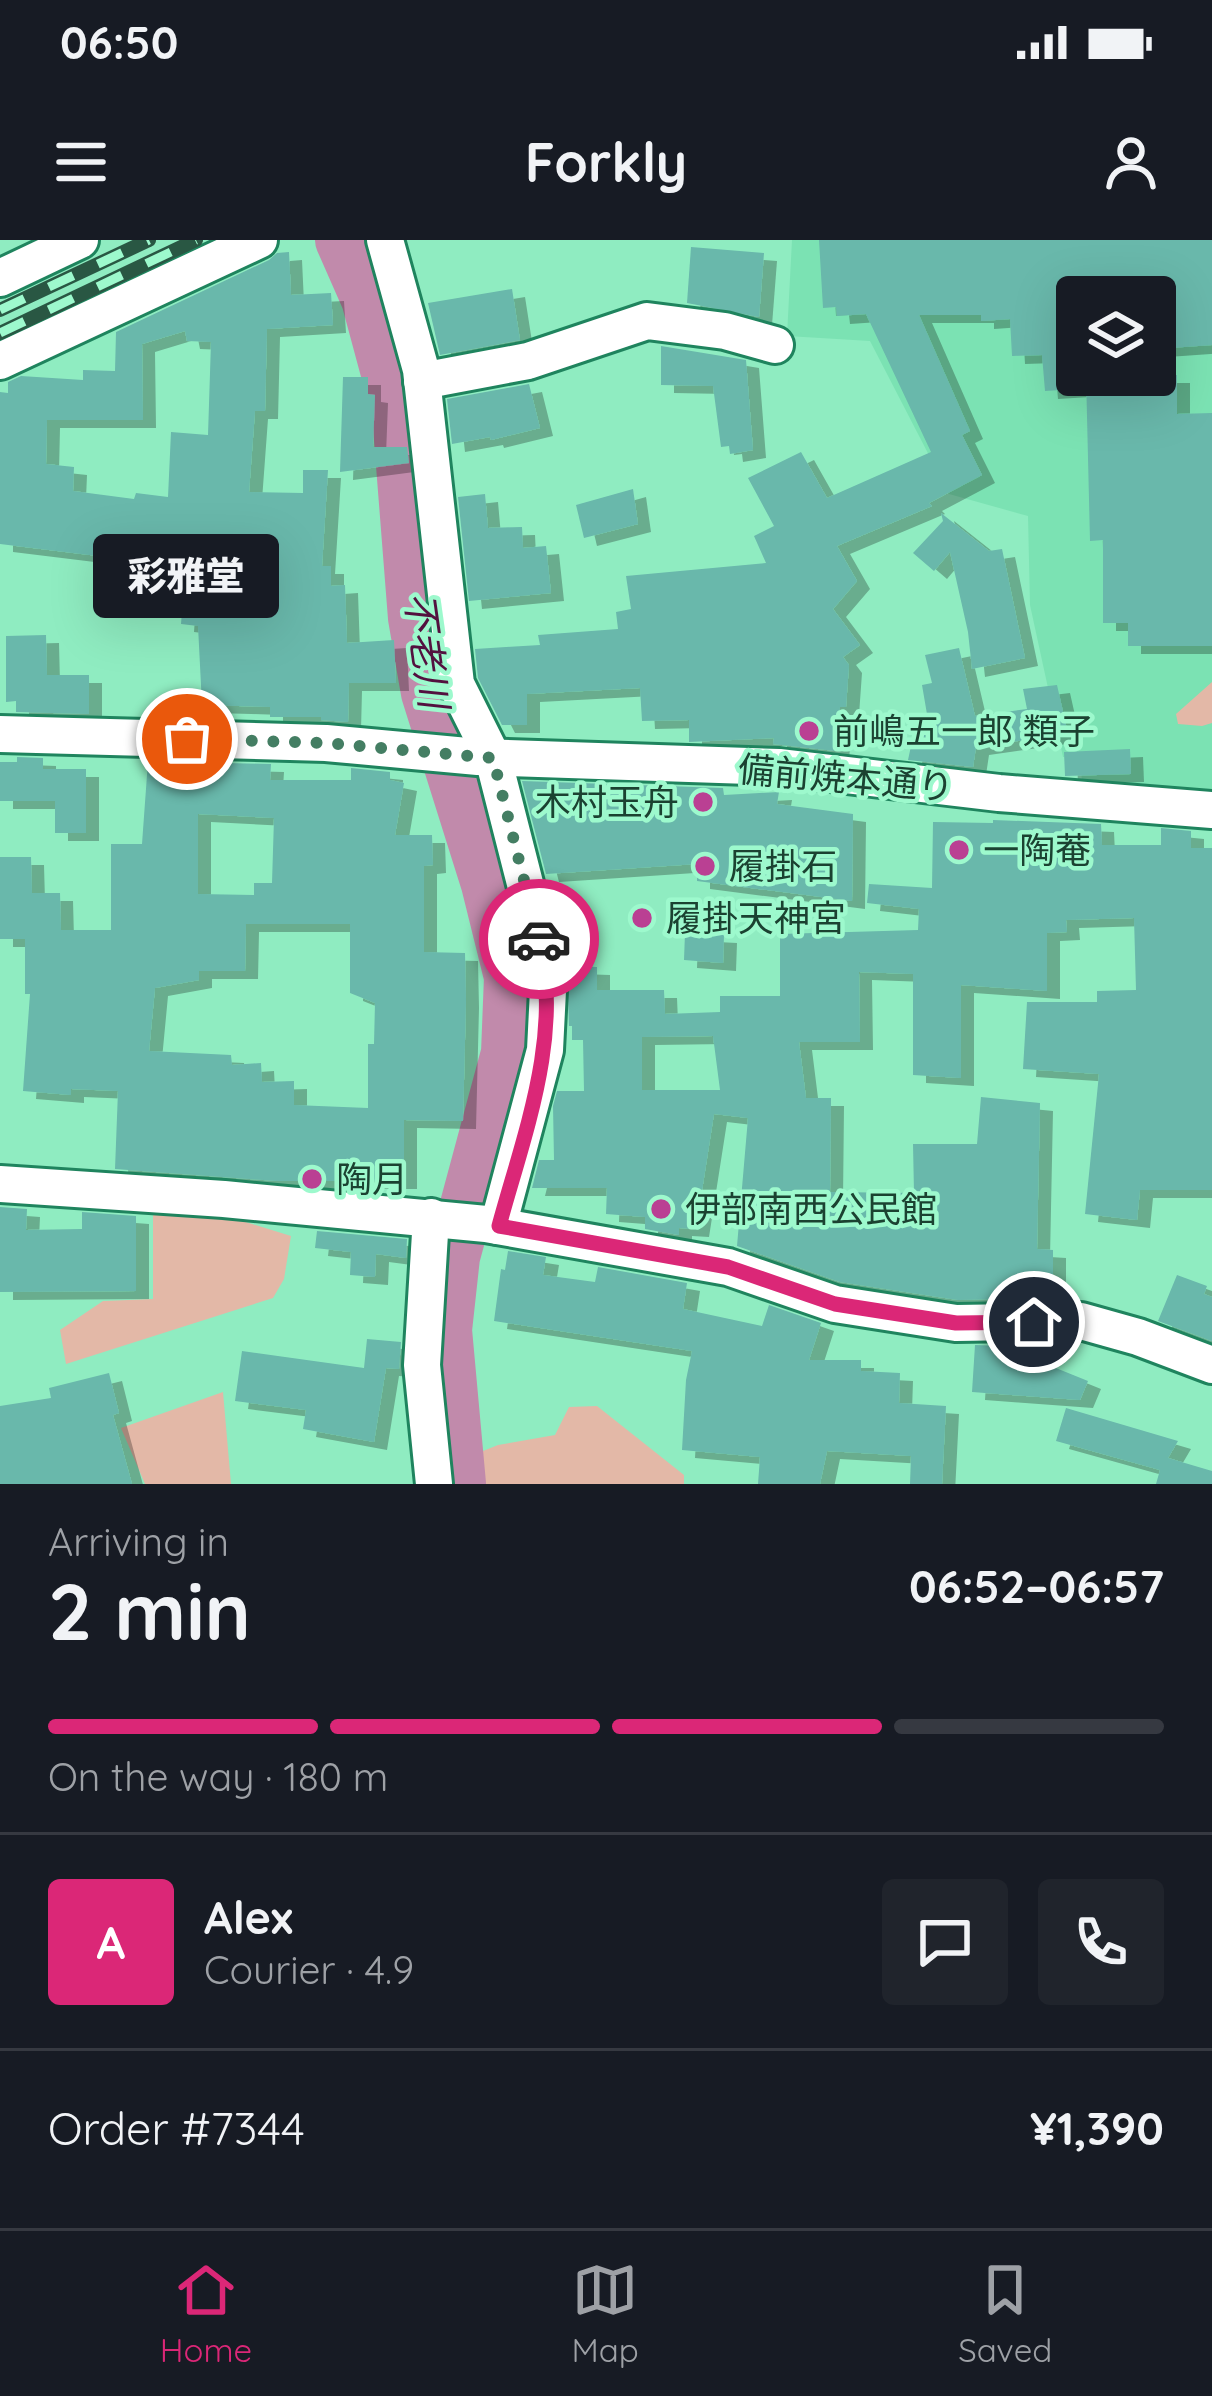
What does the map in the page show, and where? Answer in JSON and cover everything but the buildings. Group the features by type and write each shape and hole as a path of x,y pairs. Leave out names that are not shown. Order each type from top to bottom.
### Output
{"street":[{"path":"0,278 80,240"},
{"path":"0,361 259,240"},
{"path":"385,240 422,381 456,684 486,758 543,954 548,990 545,1050 492,1225"},
{"path":"422,381 528,361 647,321 725,331 775,345"},
{"name":"備前焼本通り","path":"0,734 326,743 486,758 778,767 999,793 1212,810"},
{"path":"0,1184 431,1216 492,1225 728,1267 835,1304 956,1323 1081,1321 1138,1336 1212,1365"},
{"path":"431,1216 422,1365 434,1484"}],"shaded area":[{"path":"792,240 1212,240 1212,797 1082,788 1081,757 1063,757 1030,605 1028,516 949,494 870,341 787,336"},
{"path":"1212,682 1212,723 1178,724 1176,714"},
{"path":"153,1209 220,1214 291,1236 284,1279 273,1298 66,1364 60,1330 103,1301 153,1299"},
{"path":"223,1392 231,1484 145,1484 121,1428"},
{"path":"597,1406 684,1475 684,1484 474,1484 473,1455 498,1445 555,1435 569,1407"}],"waterway":[{"name":"不老川","path":"342,240 368,299 399,414 415,618 428,693 488,884 511,977 508,1053 453,1257 445,1330 459,1484"}],"railway":[{"path":"0,310 149,240"},
{"path":"0,333 196,240"}],"way so far":[{"path":"187,739 326,743 493,758 539,939"}],"place":[{"name":"前嶋五一郎 類子","path":"809,731"},
{"name":"彩雅堂","path":"187,739"},
{"name":"木村玉舟","path":"703,802"},
{"name":"一陶菴","path":"959,850"},
{"name":"履掛石","path":"705,866"},
{"name":"履掛天神宮","path":"642,918"},
{"name":"陶月","path":"312,1179"},
{"name":"伊部南西公民館","path":"661,1209"}],"route":[{"path":"539,939 548,990 545,1050 499,1226 728,1267 835,1304 956,1323 1034,1322"}]}
